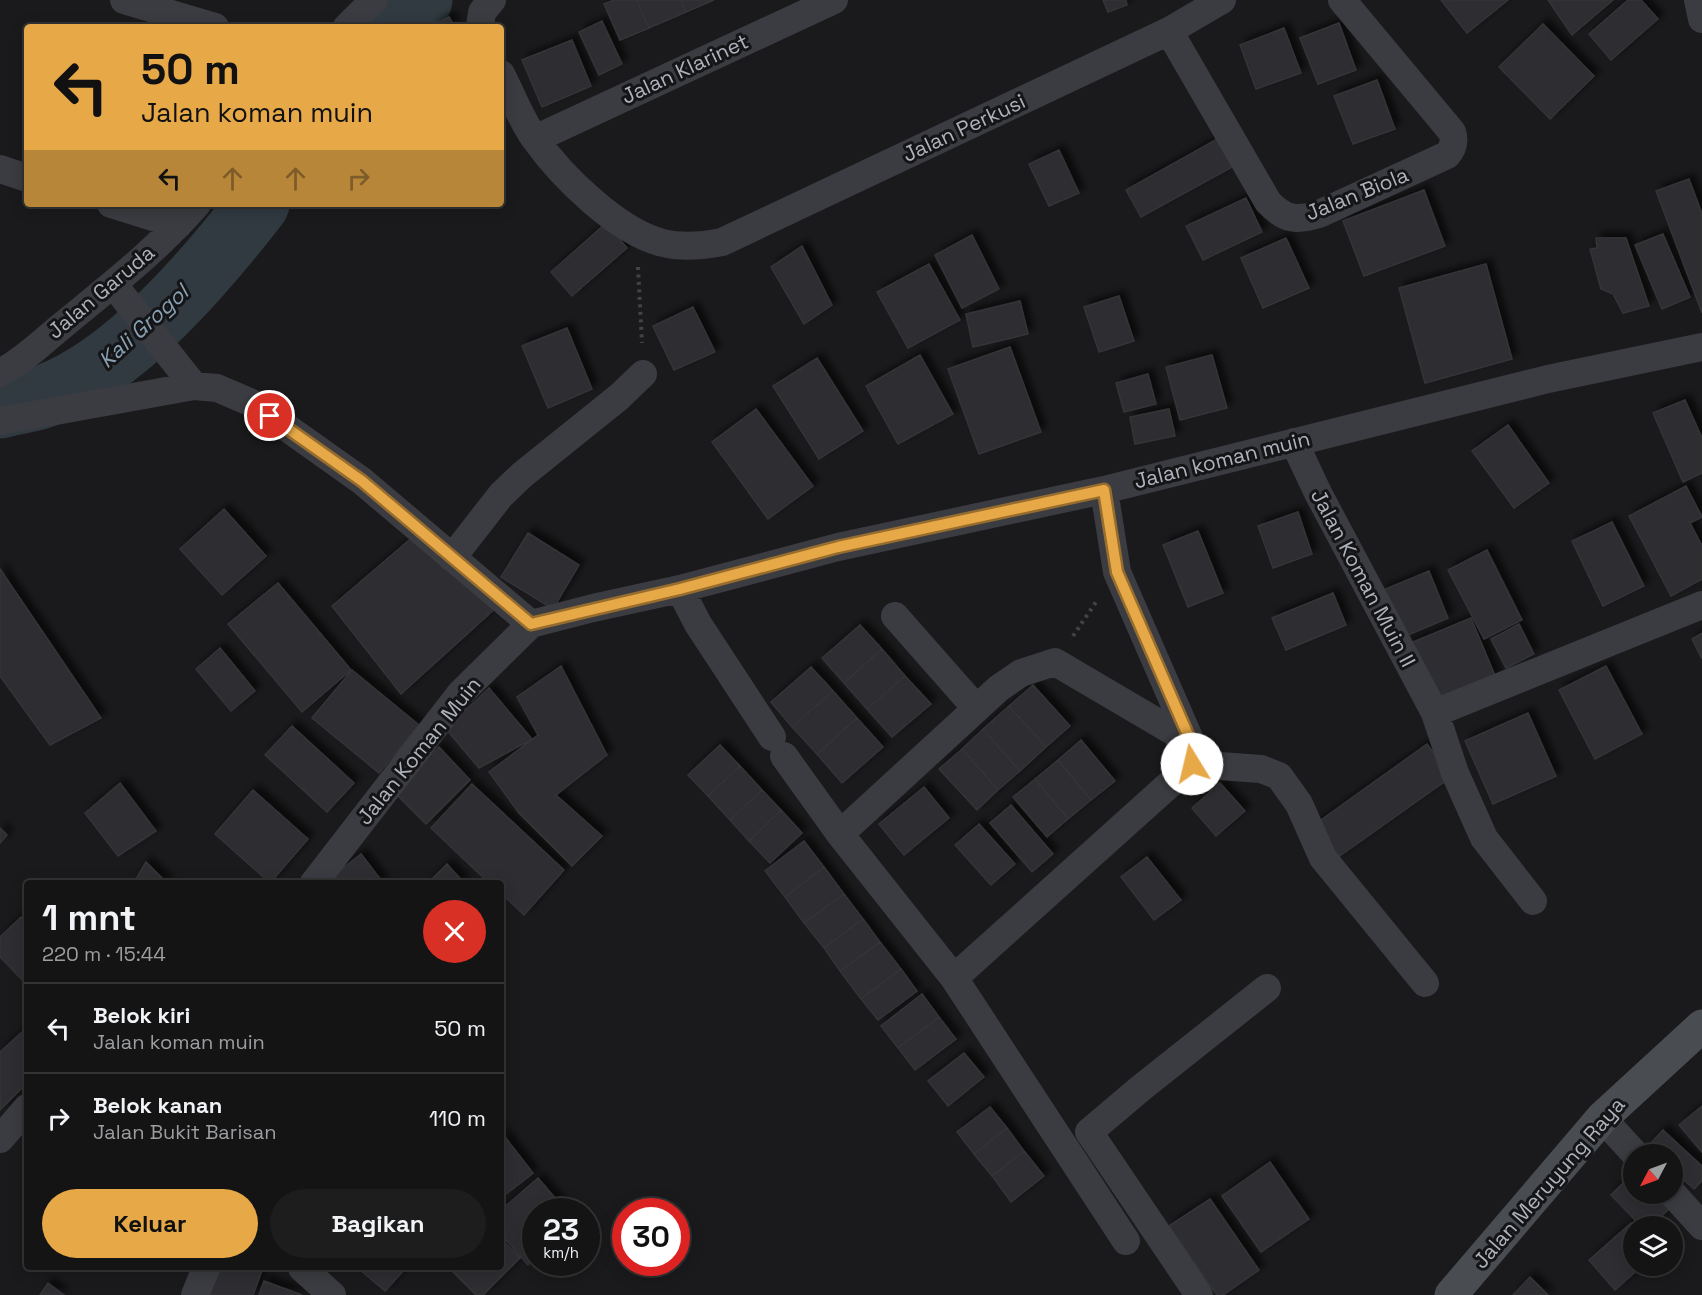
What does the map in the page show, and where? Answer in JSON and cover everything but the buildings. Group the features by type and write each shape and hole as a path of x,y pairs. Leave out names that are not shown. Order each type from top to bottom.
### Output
{"main road":[{"name":"Jalan Meruyung Raya","path":"1451,1295 1602,1118 1702,1026"}],"street":[{"path":"124,0 205,24"},
{"path":"350,24 374,0"},
{"path":"480,24 482,12 492,0"},
{"name":"Jalan Klarinet","path":"535,139 834,0"},
{"name":"Jalan Perkusi","path":"504,80 535,139 573,184 598,206 636,233 661,243 682,247 702,246 722,242 1169,31 1221,0"},
{"name":"Jalan Biola","path":"1169,31 1268,202 1277,212 1291,218 1304,218 1319,214 1448,155 1454,144 1452,132 1342,0"},
{"path":"1698,0 1702,19"},
{"path":"0,169 24,177"},
{"path":"121,207 178,225"},
{"name":"Jalan Garuda","path":"0,373 21,359 113,284 178,225 194,207"},
{"path":"113,284 194,386"},
{"name":"Jalan koman muin","path":"531,624 680,589 838,547 1104,490 1548,379 1702,347"},
{"path":"452,558 501,495 522,474 619,397 643,375"},
{"path":"0,421 194,386 217,388 252,403 362,481 531,624"},
{"name":"Jalan Koman Muin II","path":"1294,442 1318,493 1435,713 1455,773 1484,838 1533,901"},
{"path":"1104,490 1117,572 1192,753"},
{"path":"680,589 698,624 778,747 840,834 954,978 1126,1241"},
{"path":"1435,713 1702,605"},
{"path":"895,616 976,708"},
{"name":"Jalan Koman Muin","path":"315,880 460,694 531,624"},
{"path":"840,834 976,708 1020,673 1055,662 1192,753 1261,769 1279,776 1299,804 1323,858 1425,983"},
{"path":"954,978 1192,753"},
{"path":"1199,1295 1089,1132 1267,987"},
{"path":"0,1138 24,1111"},
{"path":"1602,1118 1626,1144"},
{"path":"1682,1204 1702,1226"},
{"path":"195,1295 205,1270"},
{"path":"304,1270 332,1295"}],"path":[{"path":"636,233 643,375"},
{"path":"1055,662 1117,572"}],"waterway":[{"name":"Kali Grogol","path":"400,24 421,0"},
{"name":"Kali Grogol","path":"0,407 45,396 75,382 105,363 162,314 214,258 256,207"}],"route":[{"path":"270,416 362,481 531,624 680,589 838,547 1104,490 1117,572 1191,742 1192,764"}]}
